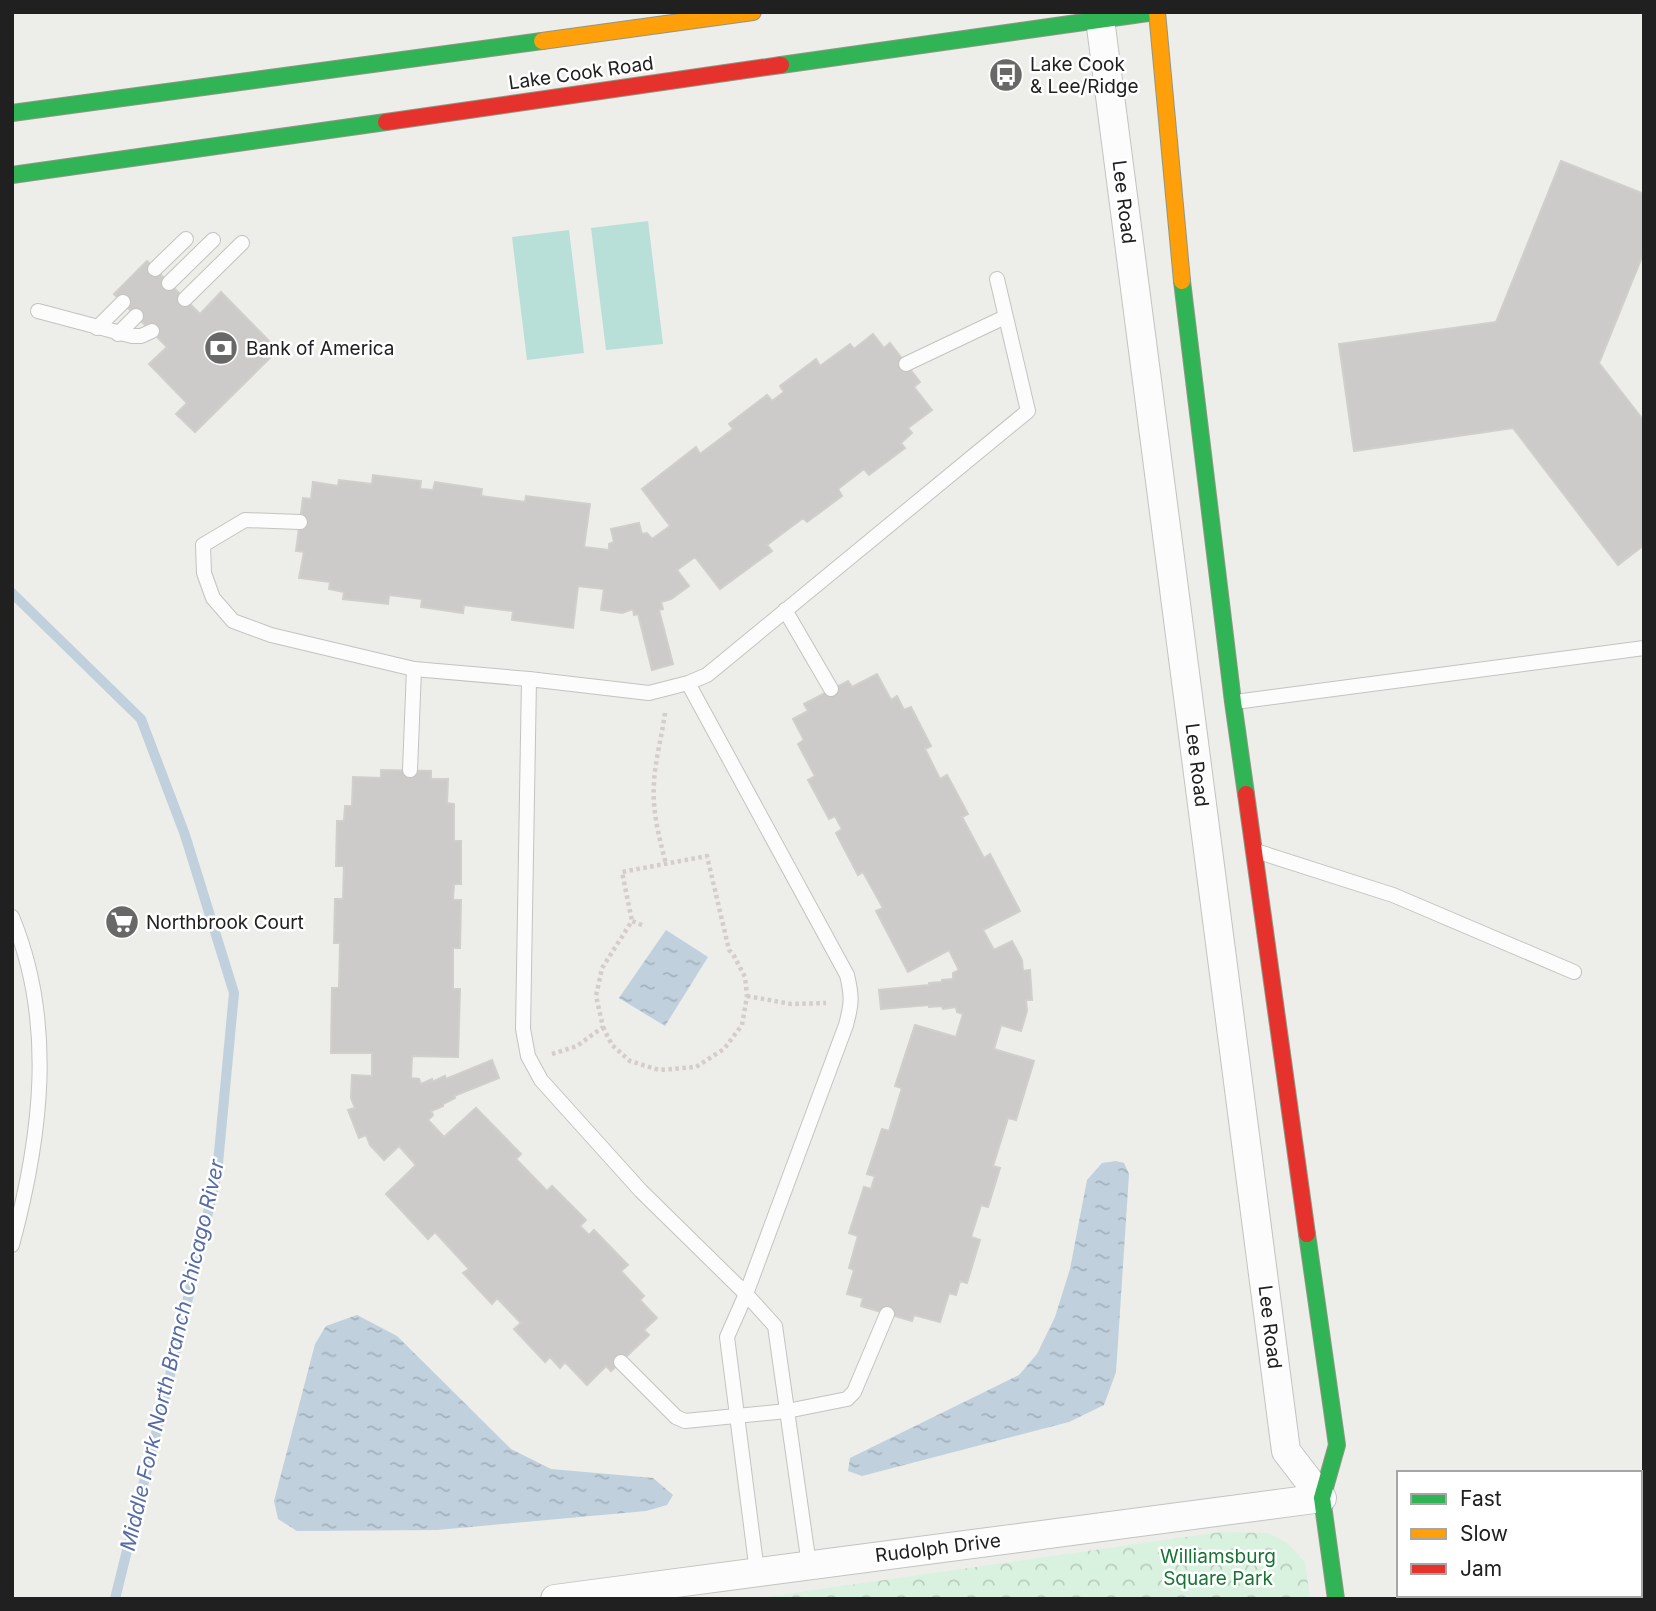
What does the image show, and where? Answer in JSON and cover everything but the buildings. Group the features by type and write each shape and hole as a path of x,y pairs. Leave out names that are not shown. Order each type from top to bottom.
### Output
{"main road":[{"name":"Lake Cook Road","path":"12,113 753,12"},
{"name":"Lake Cook Road","path":"12,175 1100,16 1156,12"},
{"name":"Lee Road","path":"1156,12 1178,253 1233,702 1337,1445 1322,1498 1336,1599"}],"street":[{"name":"Lee Road","path":"1100,16 1286,1451 1322,1498"},
{"name":"Rudolph Drive","path":"555,1599 1322,1498"}],"lane":[{"path":"155,269 186,239"},
{"path":"169,283 213,240"},
{"path":"185,299 242,243"},
{"path":"300,522 245,520 203,545 204,573 213,598 233,621 271,635 414,669 649,693 688,683 707,675 1028,411 997,279"},
{"path":"97,328 122,302"},
{"path":"38,311 132,337 152,331"},
{"path":"118,334 136,316"},
{"path":"906,364 1005,317"},
{"path":"785,610 831,689"},
{"path":"1233,702 1644,649"},
{"path":"410,770 414,669"},
{"path":"529,679 523,1029 528,1056 541,1080 641,1191 775,1326 810,1565"},
{"path":"688,683 847,975 851,994 846,1025 746,1294 727,1337 757,1572"},
{"path":"1254,850 1393,895 1574,972"},
{"path":"12,918 31,975 39,1032 40,1090 34,1147 12,1245"},
{"path":"621,1362 676,1417 685,1422 787,1411 847,1399 854,1392 887,1314"}],"path":[{"path":"666,864 658,833 654,781 670,688"},
{"path":"707,856 729,950 745,977 747,996 742,1025 724,1049 696,1067 659,1070 630,1061 612,1045 603,1027 596,996 602,968 632,921 622,872 666,864 707,856"},
{"path":"632,921 642,925"},
{"path":"747,996 791,1004 851,1002"},
{"path":"531,1061 577,1046 603,1027"}],"green space":[{"name":"Williamsburg Square Park","path":"1221,1532 1268,1533 1287,1543 1305,1562 1310,1599 752,1599"}],"shaded area":[{"path":"648,221 663,344 606,350 591,228"},
{"path":"569,230 584,353 527,360 512,237"}],"water":[{"path":"666,930 708,957 665,1026 619,998"},
{"path":"1102,1163 1124,1163 1129,1174 1116,1372 1104,1405 1069,1422 862,1476 848,1471 850,1458 1019,1375 1037,1354 1055,1317 1070,1269 1087,1180"},
{"path":"357,1315 397,1336 511,1449 551,1469 653,1478 673,1495 667,1505 646,1511 437,1530 297,1531 278,1519 274,1501 315,1344 326,1326"}],"waterway":[{"name":"Middle Fork North Branch Chicago River","path":"12,593 141,719 185,835 234,993 217,1174 115,1599"}],"traffic: fast":[{"path":"781,65 1155,12"},
{"path":"12,113 542,41"},
{"path":"12,175 386,122"},
{"path":"1182,281 1246,794"},
{"path":"1307,1234 1337,1445 1322,1498 1336,1599"}],"traffic: slow":[{"path":"542,41 753,12"},
{"path":"1157,12 1182,281"}],"traffic: jam":[{"path":"386,122 781,65"},
{"path":"1246,794 1307,1234"}],"place":[{"name":"Lake Cook & Lee/Ridge","path":"1006,75"},
{"name":"Bank of America","path":"221,348"},
{"name":"Northbrook Court","path":"122,922"}]}
